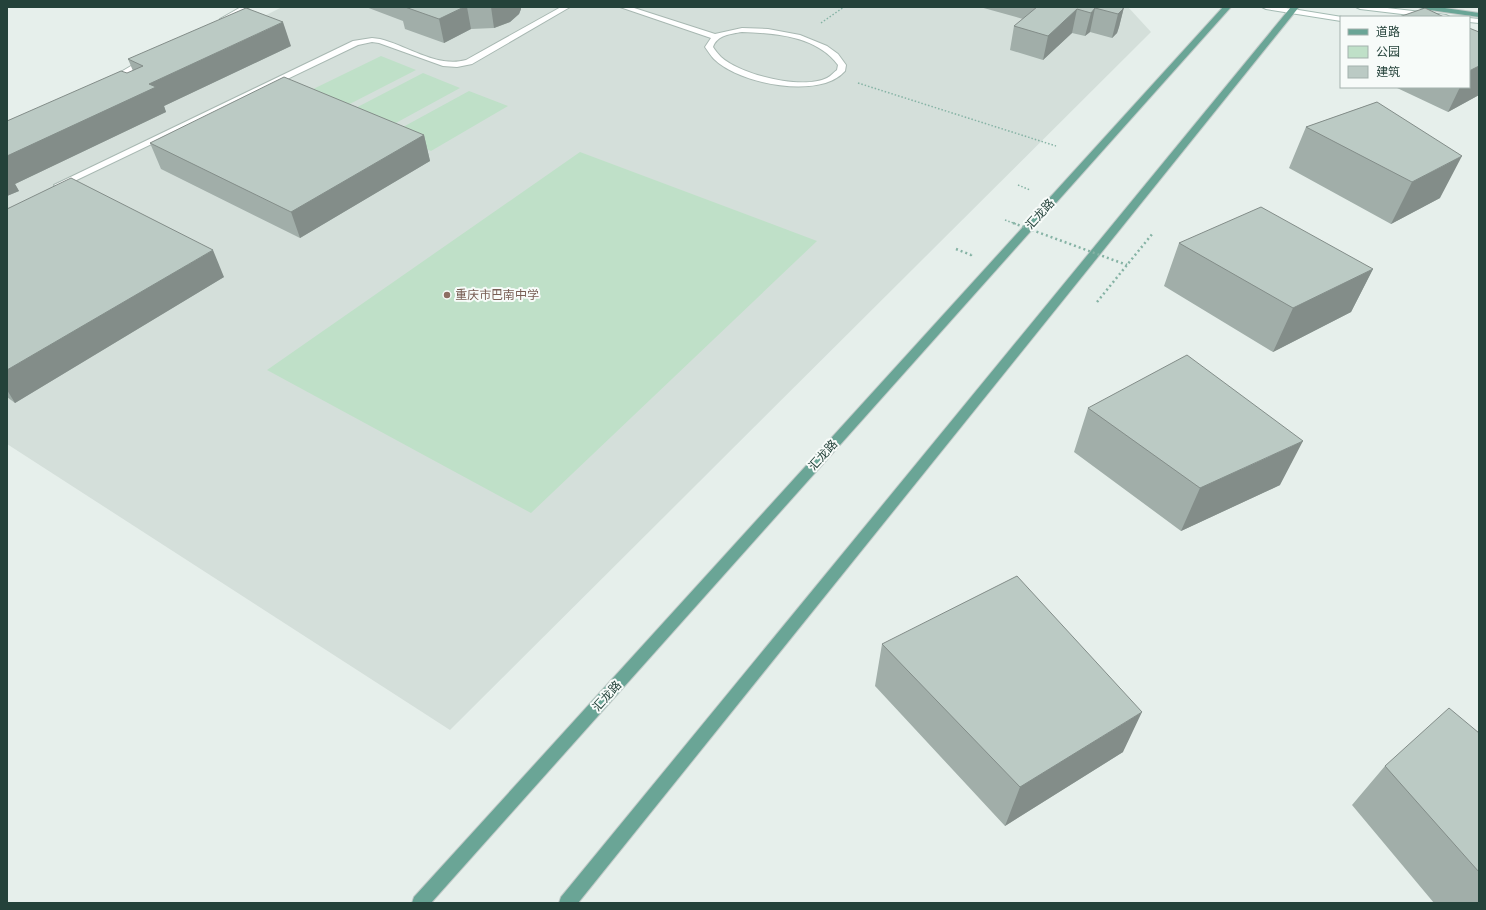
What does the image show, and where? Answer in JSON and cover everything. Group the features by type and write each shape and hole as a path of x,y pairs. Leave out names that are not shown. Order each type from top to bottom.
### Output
{"main road":[{"path":"218,22 246,7"},
{"path":"50,190 356,43 372,40 380,41 443,64 457,65 469,62 566,7"},
{"path":"624,7 716,37"},
{"name":"汇龙路","path":"420,903 1227,7"},
{"path":"1266,7 1294,9 1340,19"},
{"path":"1360,7 1437,16"},
{"path":"1423,7 1479,15"},
{"path":"567,903 1294,9"},
{"path":"752,30 773,32 801,38 824,48 836,56 840,61 842,68 837,76 825,82 799,84 766,80 748,75 725,65 714,56 709,47 710,42 716,37 734,31 752,30"},
{"path":"106,83 155,56"}],"path":[{"path":"837,76 1056,146"},
{"path":"1018,185 1032,191"},
{"path":"1005,220 1127,265"},
{"path":"1097,302 1153,233"},
{"path":"956,249 971,255"}],"shaded area":[{"name":"重庆市巴南中学","path":"282,7 1128,7 1151,32 450,730 7,444 7,147"}],"green space":[{"path":"381,56 416,70 338,110 303,94"},
{"path":"423,73 460,88 383,130 346,113"},
{"path":"469,91 508,106 431,151 392,133"},
{"path":"580,152 817,241 531,513 267,370"}],"building":[{"path":"405,7 464,7 439,19"},
{"path":"1037,7 1123,7 1123,9 1118,14 1095,8 1091,13 1077,9 1048,36 1014,26"},
{"path":"246,8 283,22 149,84 156,87 7,156 7,121 121,71 127,73 143,66 128,59"},
{"path":"1425,8 1442,16 1402,16"},
{"path":"1470,28 1479,32 1479,66 1470,70"},
{"path":"284,77 424,135 291,212 150,143"},
{"path":"1377,102 1462,156 1412,182 1306,127"},
{"path":"71,178 213,250 7,370 7,209"},
{"path":"1261,207 1373,269 1293,308 1179,243"},
{"path":"1187,355 1303,441 1200,488 1088,408"},
{"path":"1017,576 1142,712 1020,787 882,644"},
{"path":"1449,708 1479,733 1479,872 1385,766"}],"place":[{"name":"重庆市巴南中学","path":"447,295"}]}
